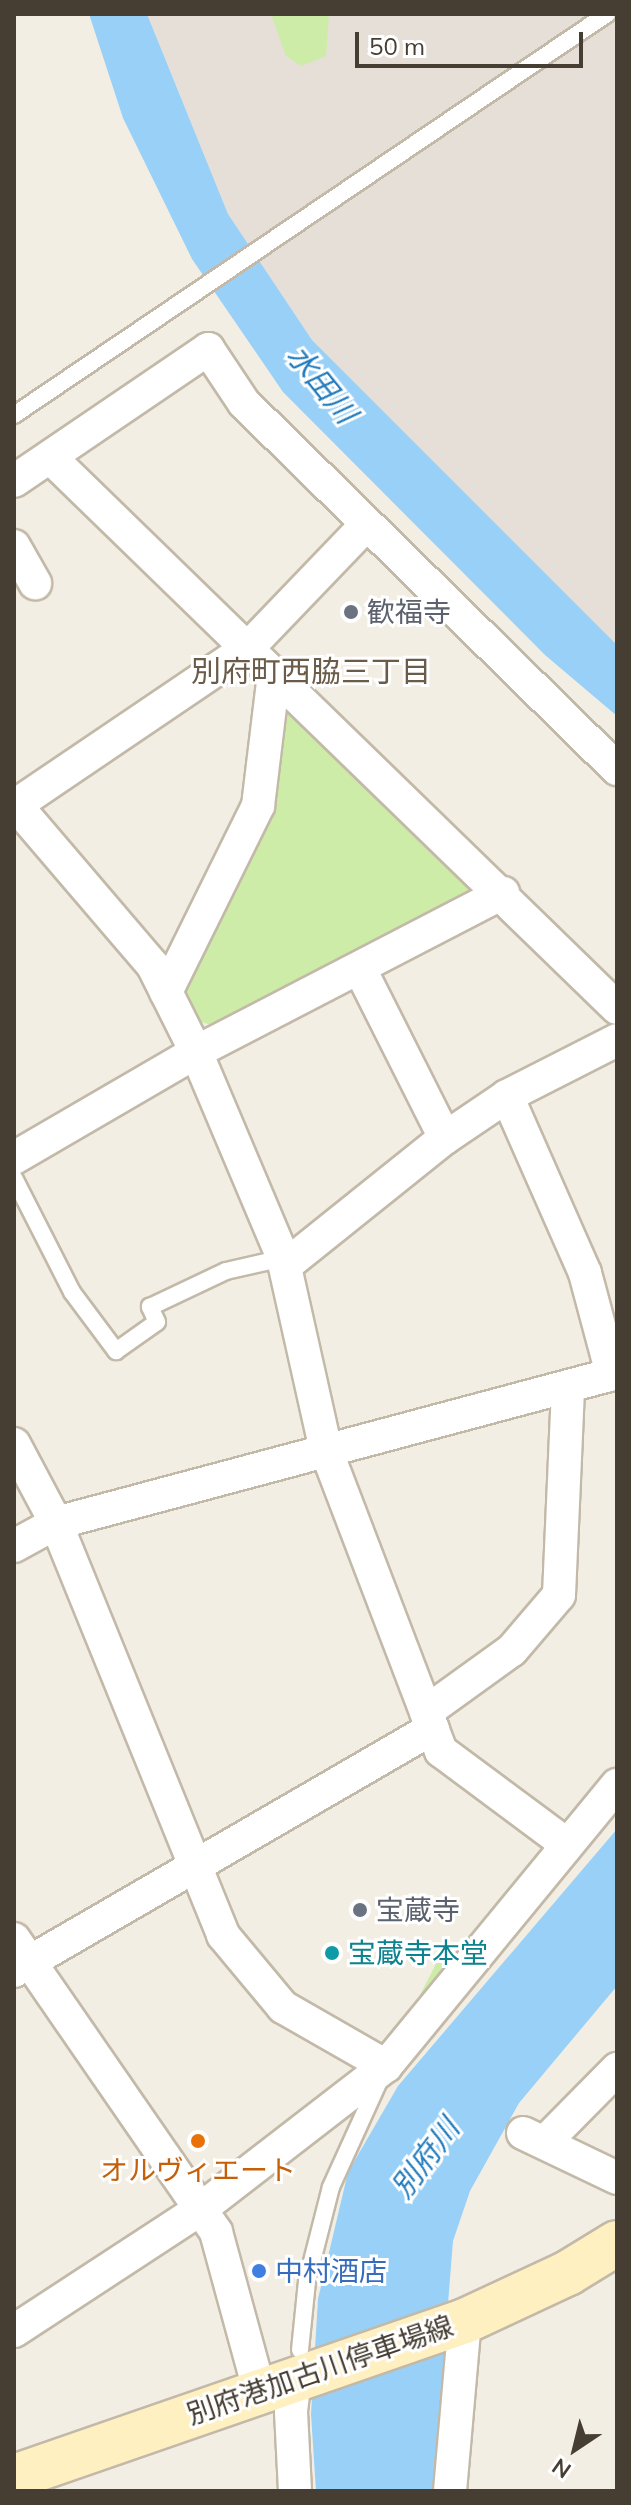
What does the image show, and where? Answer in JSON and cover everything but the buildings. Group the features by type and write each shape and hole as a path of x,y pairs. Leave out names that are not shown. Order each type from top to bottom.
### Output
{"main road":[{"name":"別府港加古川停車場線","path":"14,2477 285,2372 465,2321 523,2296 617,2243"}],"street":[{"path":"14,481 208,349 244,403 617,769"},
{"path":"51,458 503,893 617,1008"},
{"path":"366,525 248,648 15,804 153,966 196,1052 284,1262 326,1450 441,1751 565,1843"},
{"path":"14,546 35,583"},
{"path":"166,992 258,806 274,673"},
{"path":"14,1158 196,1052 361,971 503,893"},
{"path":"361,971 445,1138"},
{"path":"284,1262 445,1138 507,1096 617,1040"},
{"path":"14,1546 56,1523 615,1374 585,1273 507,1096"},
{"path":"295,2491 291,2411 285,2372 216,2232 202,2208 19,1957 193,1868 429,1720 512,1650 559,1595 568,1388"},
{"path":"14,1444 56,1523 193,1868 223,1935 283,2007 386,2066"},
{"path":"14,2331 202,2208 386,2066 565,1843 617,1785"},
{"path":"617,2069 534,2138 617,2178"},
{"path":"450,2491 465,2321"}],"lane":[{"path":"14,415 607,14"},
{"path":"14,1178 72,1292 116,1351 157,1322 150,1307 226,1271 284,1262"},
{"path":"285,2372 331,2187 386,2066"}],"shaded area":[{"path":"147,14 617,14 617,645 312,340 228,214"}],"green space":[{"path":"271,14 329,14 326,56 301,66 286,56"},
{"path":"281,698 471,884 463,900 211,1025 195,1020 177,981"},
{"path":"444,1948 450,1951 398,2054 392,2050"}],"water":[{"name":"水田川","path":"89,14 147,14 228,214 312,340 617,645 617,716 545,655 283,392 192,259 123,118"},
{"name":"別府川","path":"617,1829 617,1986 519,2103 470,2191 453,2241 433,2491 316,2491 311,2414 318,2299 348,2172 398,2086"}],"place":[{"name":"歓福寺","path":"351,612"},
{"name":"宝蔵寺","path":"360,1910"},
{"name":"宝蔵寺本堂","path":"332,1953"},
{"name":"オルヴィエート","path":"198,2141"},
{"name":"中村酒店","path":"259,2271"}],"district":[{"name":"別府町西脇三丁目","path":"311,671"}]}
